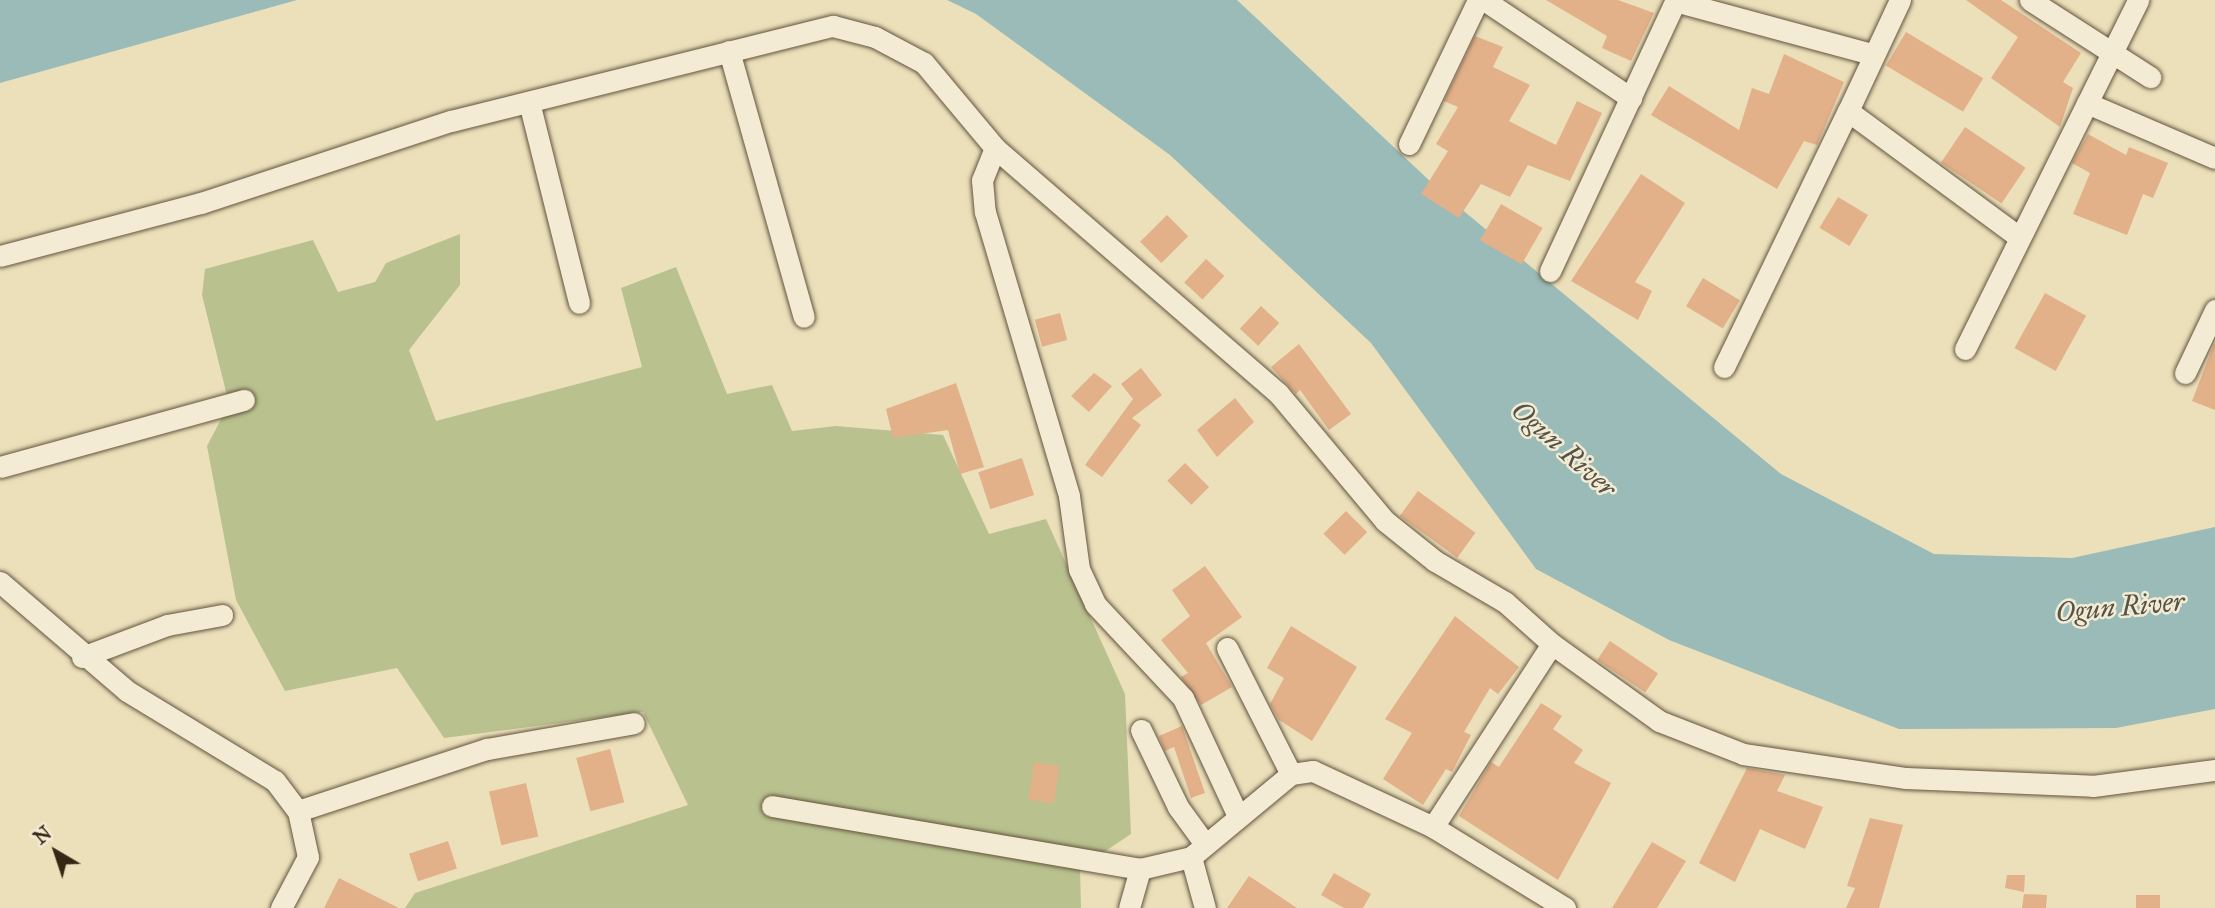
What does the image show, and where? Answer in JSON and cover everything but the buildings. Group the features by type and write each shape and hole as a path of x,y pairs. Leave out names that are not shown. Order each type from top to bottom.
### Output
{"street":[{"path":"1409,144 1478,0"},
{"path":"1484,0 1631,98"},
{"path":"1724,367 1848,111 1871,54 1900,0"},
{"path":"2030,0 2150,77"},
{"path":"1965,349 2138,0"},
{"path":"1550,271 1676,1 1871,54"},
{"path":"0,256 201,203 451,121 832,26 875,37 924,63 995,148 1278,393 1385,521 1435,561 1505,602 1552,644 1659,721 1743,754 1906,778 2094,786 2215,770"},
{"path":"729,51 804,317"},
{"path":"529,102 579,303"},
{"path":"2087,103 2215,158"},
{"path":"1848,111 2019,237"},
{"path":"995,148 982,180 985,212 1069,496 1079,569 1095,604 1183,698 1237,814"},
{"path":"2185,373 2215,310"},
{"path":"0,467 244,400"},
{"path":"0,582 82,657 178,728 275,781 299,811 308,857 281,908"},
{"path":"82,657 167,625 222,615"},
{"path":"1433,827 1552,644"},
{"path":"1227,648 1291,774"},
{"path":"299,811 487,749 634,723"},
{"path":"1141,730 1198,851 1205,908"},
{"path":"772,806 1140,869 1198,851 1237,814 1291,774 1313,771 1433,827 1565,908"},
{"path":"1129,908 1140,869"}],"green space":[{"path":"460,234 460,285 409,350 436,421 642,367 621,288 676,267 727,394 772,385 792,431 836,426 943,435 989,534 1046,519 1125,694 1131,834 1080,868 1081,908 405,908 415,893 688,805 643,712 444,738 397,668 285,691 236,600 207,446 229,404 202,295 205,269 313,240 338,292 375,282 386,263"}],"water":[{"path":"0,0 297,0 0,83"},
{"name":"Ogun River","path":"947,0 1237,0 1448,198 1781,474 1934,554 2072,558 2215,527 2215,709 2116,728 1899,729 1669,640 1536,569 1371,343 1170,155 976,14"}]}
